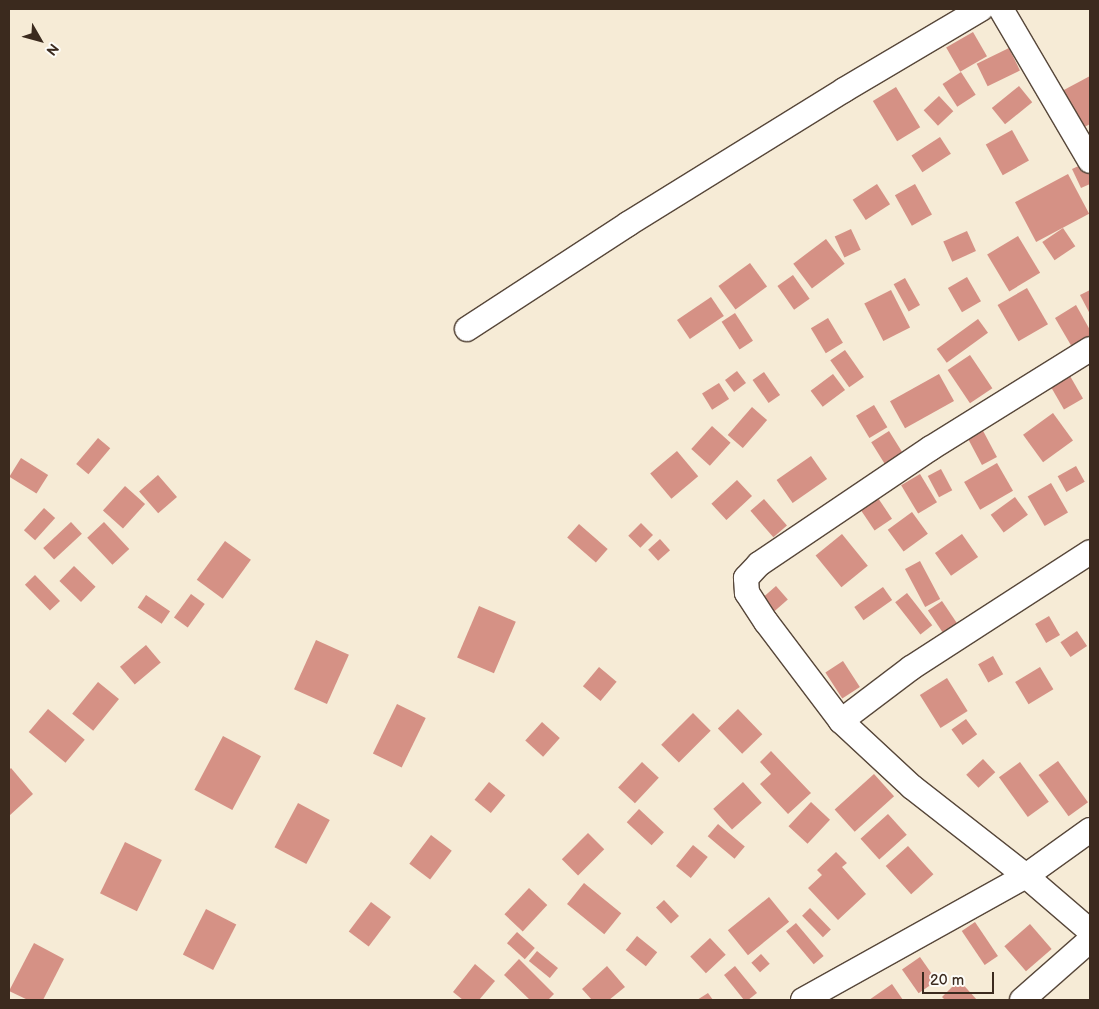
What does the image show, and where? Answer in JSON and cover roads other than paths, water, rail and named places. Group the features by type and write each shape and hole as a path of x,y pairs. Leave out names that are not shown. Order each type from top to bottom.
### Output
{"street":[{"path":"467,329 628,224 844,90 981,9"},
{"path":"1000,9 1090,161"},
{"path":"1090,349 931,448 759,564 746,578 747,593 766,622 841,721 912,787 1026,876 1090,931"},
{"path":"841,721 911,668 1090,552"},
{"path":"803,1000 1026,876 1090,830"},
{"path":"1022,1000 1090,940"}]}
